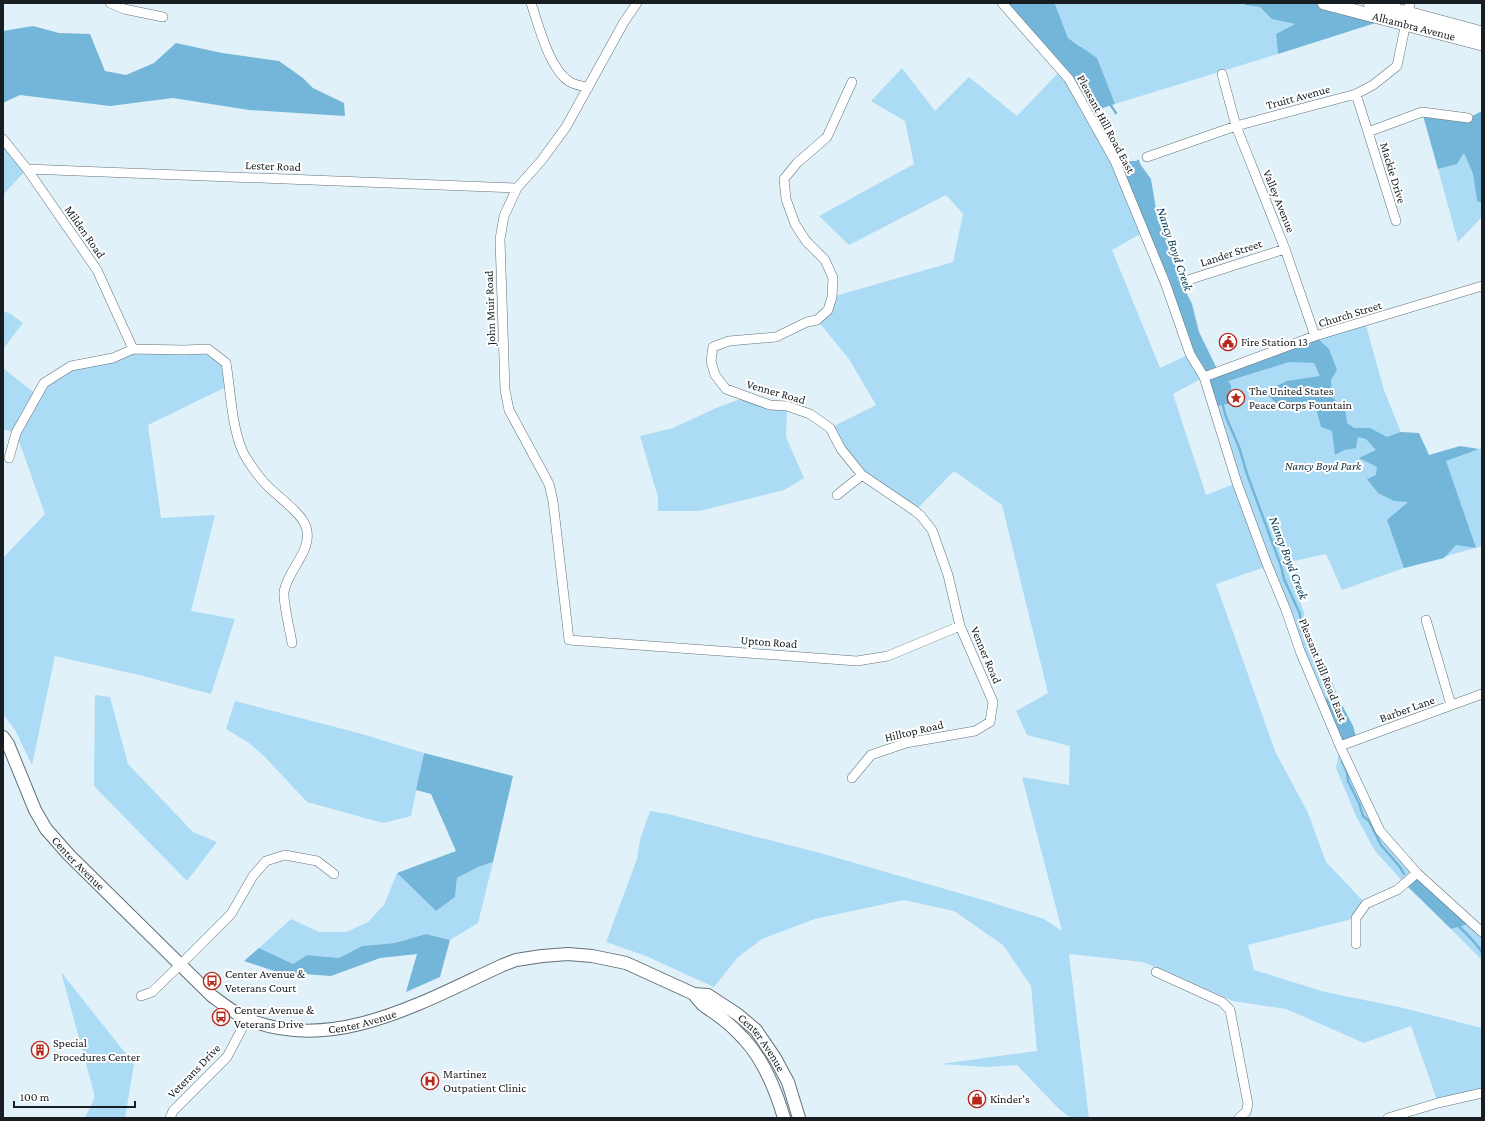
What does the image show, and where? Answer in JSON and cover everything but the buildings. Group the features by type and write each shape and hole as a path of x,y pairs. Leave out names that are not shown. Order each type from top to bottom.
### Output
{"main road":[{"name":"Alhambra Avenue","path":"1324,3 1408,13 1482,44"},
{"name":"Alhambra Avenue","path":"1370,3 1482,33"}],"street":[{"path":"110,3 124,9 162,17"},
{"path":"531,3 546,47 559,73 571,82 588,88"},
{"name":"John Muir Road","path":"569,640 553,501 549,484 509,410 505,390 500,239 504,216 517,188 541,161 562,132 636,3"},
{"name":"Pleasant Hill Road East","path":"1002,3 1069,79 1115,161 1166,285 1190,354 1204,377 1237,482 1267,564 1286,610 1300,651 1340,746 1380,831 1416,874 1482,932"},
{"name":"Truitt Avenue","path":"1147,157 1236,126 1356,94 1373,85 1397,66 1408,13"},
{"name":"Valley Avenue","path":"1222,74 1236,126 1285,249 1315,336"},
{"name":"Venner Road","path":"852,82 827,137 797,163 784,179 786,199 795,224 806,241 825,260 834,278 832,297 828,310 817,320 807,322 776,337 728,341 713,347 711,362 715,374 726,389 770,405 787,406 810,414 830,428 841,449 862,475 915,511 932,530 948,575 960,626 993,702 990,722"},
{"name":"Mackie Drive","path":"1356,94 1396,221"},
{"name":"Mackie Drive","path":"1368,132 1422,112 1468,118"},
{"name":"Milden Road","path":"3,139 27,169 97,270 133,349"},
{"name":"Lester Road","path":"27,169 517,188"},
{"name":"Lander Street","path":"1185,281 1285,249"},
{"name":"Church Street","path":"1204,377 1315,336 1482,286"},
{"path":"9,458 16,433 44,383 71,366 112,358 133,349 208,349 226,363 233,418 242,451 263,481 299,516 306,527 307,537 303,556 288,579 284,593 292,643"},
{"path":"837,496 862,475"},
{"path":"1426,620 1451,705"},
{"name":"Upton Road","path":"569,640 858,661 888,656 960,626"},
{"name":"Barber Lane","path":"1340,746 1482,694"},
{"name":"Hilltop Road","path":"852,778 871,755 906,743 975,731 990,722"},
{"name":"Center Avenue","path":"5,742 35,810 46,829 69,855 180,966 212,996 247,1019 284,1029 302,1031 321,1031 351,1026 405,1010 503,964 516,960 568,954 600,957 626,963 694,994 708,995 737,1014 756,1030 775,1058 788,1082 799,1118"},
{"path":"141,996 152,992 180,966 230,914 253,876 266,861 285,855 317,862 334,874"},
{"path":"1356,944 1356,918 1366,904 1397,890 1416,874"},
{"path":"1156,972 1222,1002 1230,1010 1248,1104 1246,1112 1239,1118"},
{"name":"Center Avenue","path":"694,994 700,1003 717,1015 745,1040 762,1064 778,1097 784,1118"},
{"name":"Veterans Drive","path":"170,1118 173,1111 227,1057 247,1019"},
{"path":"1388,1118 1438,1103 1482,1093"}],"green space":[{"path":"1053,3 1246,3 1246,5 1260,7 1273,19 1295,24 1276,34 1278,54 1115,104 1107,86 1081,46 1068,38 1055,4"},
{"name":"Nancy Boyd Park","path":"902,68 935,111 969,77 1017,116 1061,70 1115,161 1144,232 1112,250 1160,368 1190,354 1204,377 1365,322 1384,390 1416,470 1482,448 1482,546 1404,568 1342,590 1326,554 1285,563 1273,564 1285,564 1304,612 1306,629 1322,656 1339,699 1320,698 1280,583 1272,568 1265,567 1216,584 1275,751 1308,813 1326,862 1366,904 1356,918 1248,945 1254,970 1325,992 1399,1007 1482,1028 1482,1093 1438,1103 1411,1026 1364,1043 1286,1009 1233,1001 1143,962 1069,954 1089,1118 1071,1118 1059,1109 1017,1065 987,1067 940,1064 1037,1051 1031,986 1003,945 954,911 903,900 815,919 762,939 738,957 714,987 646,956 606,942 637,859 640,840 650,811 668,814 820,853 990,902 1044,919 1062,931 1022,777 1069,785 1070,746 1027,735 1016,711 1048,693 1002,505 954,471 915,511 862,475 830,428 876,405 849,359 817,320 832,297 953,262 963,214 946,195 849,245 819,216 914,164 905,121 871,101","holes":["1204,377 1237,483 1206,495 1173,394"]},
{"path":"3,139 27,169 3,195"},
{"path":"1464,153 1473,174 1477,201 1482,203 1482,217 1458,242 1438,169 1457,164"},
{"path":"3,311 11,314 23,323 3,349"},
{"path":"133,349 208,349 226,363 230,385 148,425 161,518 215,515 191,611 235,619 211,694 139,675 55,656 32,765 15,730 3,714 3,558 45,514 16,433 3,429 3,368 37,395 71,366"},
{"path":"746,397 787,406 786,437 804,478 784,490 699,511 658,511 658,497 640,436 673,428 716,408"},
{"path":"95,695 110,697 128,764 193,832 217,842 187,881 94,786"},
{"path":"235,701 362,734 424,753 411,816 383,823 307,802 265,757 249,743 226,729"},
{"path":"1340,746 1380,831 1417,873 1405,884 1375,851 1356,816 1336,768"},
{"path":"493,862 478,923 450,940 426,934 395,943 362,946 339,958 307,955 293,964 259,948 291,919 319,932 346,932 368,922 384,905 397,873 436,911 455,897 457,878 478,867"},
{"path":"1472,923 1482,932 1482,960 1451,929"},
{"path":"61,972 134,1064 125,1118 85,1118 94,1099 94,1093"}],"shaded area":[{"path":"1007,3 1055,4 1068,38 1097,58 1115,104 1088,113 1069,79"},
{"path":"1246,3 1324,3 1388,19 1278,54 1276,34 1295,24 1272,19 1260,7 1245,5"},
{"path":"33,26 59,33 90,34 105,71 126,75 154,63 176,43 222,53 279,61 303,78 313,88 344,103 345,116 249,110 173,98 110,106 20,95 3,103 3,31"},
{"path":"1482,111 1482,203 1477,201 1473,174 1464,153 1457,164 1438,169 1422,112 1468,118"},
{"path":"1115,161 1138,161 1151,179 1158,221 1168,238 1178,276 1192,304 1199,332 1218,371 1315,336 1329,349 1337,370 1331,380 1332,397 1345,409 1347,423 1354,428 1370,428 1387,437 1401,432 1419,433 1429,455 1460,446 1479,449 1446,461 1476,548 1456,545 1444,558 1404,568 1387,520 1408,502 1394,501 1378,493 1367,479 1376,475 1377,467 1359,458 1376,450 1366,439 1358,437 1356,448 1344,450 1335,455 1332,431 1321,427 1315,405 1305,401 1280,408 1265,391 1287,381 1320,376 1314,363 1289,362 1228,381 1231,385 1231,403 1213,407"},
{"path":"1320,698 1339,699 1353,726 1357,740 1340,746"},
{"path":"424,753 513,776 493,862 478,867 457,878 455,897 436,911 397,873 456,851 431,794 416,790"},
{"path":"1417,873 1472,923 1451,929 1405,884"},
{"path":"426,934 450,940 440,977 406,992 417,954 380,958 331,976 277,972 244,961 259,948 293,964 307,955 339,958 362,946 395,943"}],"waterway":[{"name":"Nancy Boyd Creek","path":"1030,3 1054,25 1060,37 1067,45 1090,63 1092,78 1116,113"},
{"name":"Nancy Boyd Creek","path":"1138,161 1150,211 1155,226 1162,237 1168,266 1207,364"},
{"name":"Nancy Boyd Creek","path":"1217,384 1226,417 1239,447 1247,474 1281,566 1284,579 1300,614 1301,630 1317,658 1336,709 1347,730 1348,737"},
{"name":"Nancy Boyd Creek","path":"1342,761 1347,772 1348,781 1359,803 1363,816 1369,821 1381,845 1400,867 1404,874"},
{"name":"Nancy Boyd Creek","path":"1418,888 1459,927 1482,952"}],"place":[{"name":"Fire Station 13","path":"1228,342"},
{"name":"The United States Peace Corps Fountain","path":"1236,398"},
{"name":"Center Avenue & Veterans Court","path":"212,981"},
{"name":"Center Avenue & Veterans Drive","path":"221,1017"},
{"name":"Special Procedures Center","path":"40,1050"},
{"name":"Martinez Outpatient Clinic","path":"430,1081"},
{"name":"Kinder's","path":"977,1099"}]}
